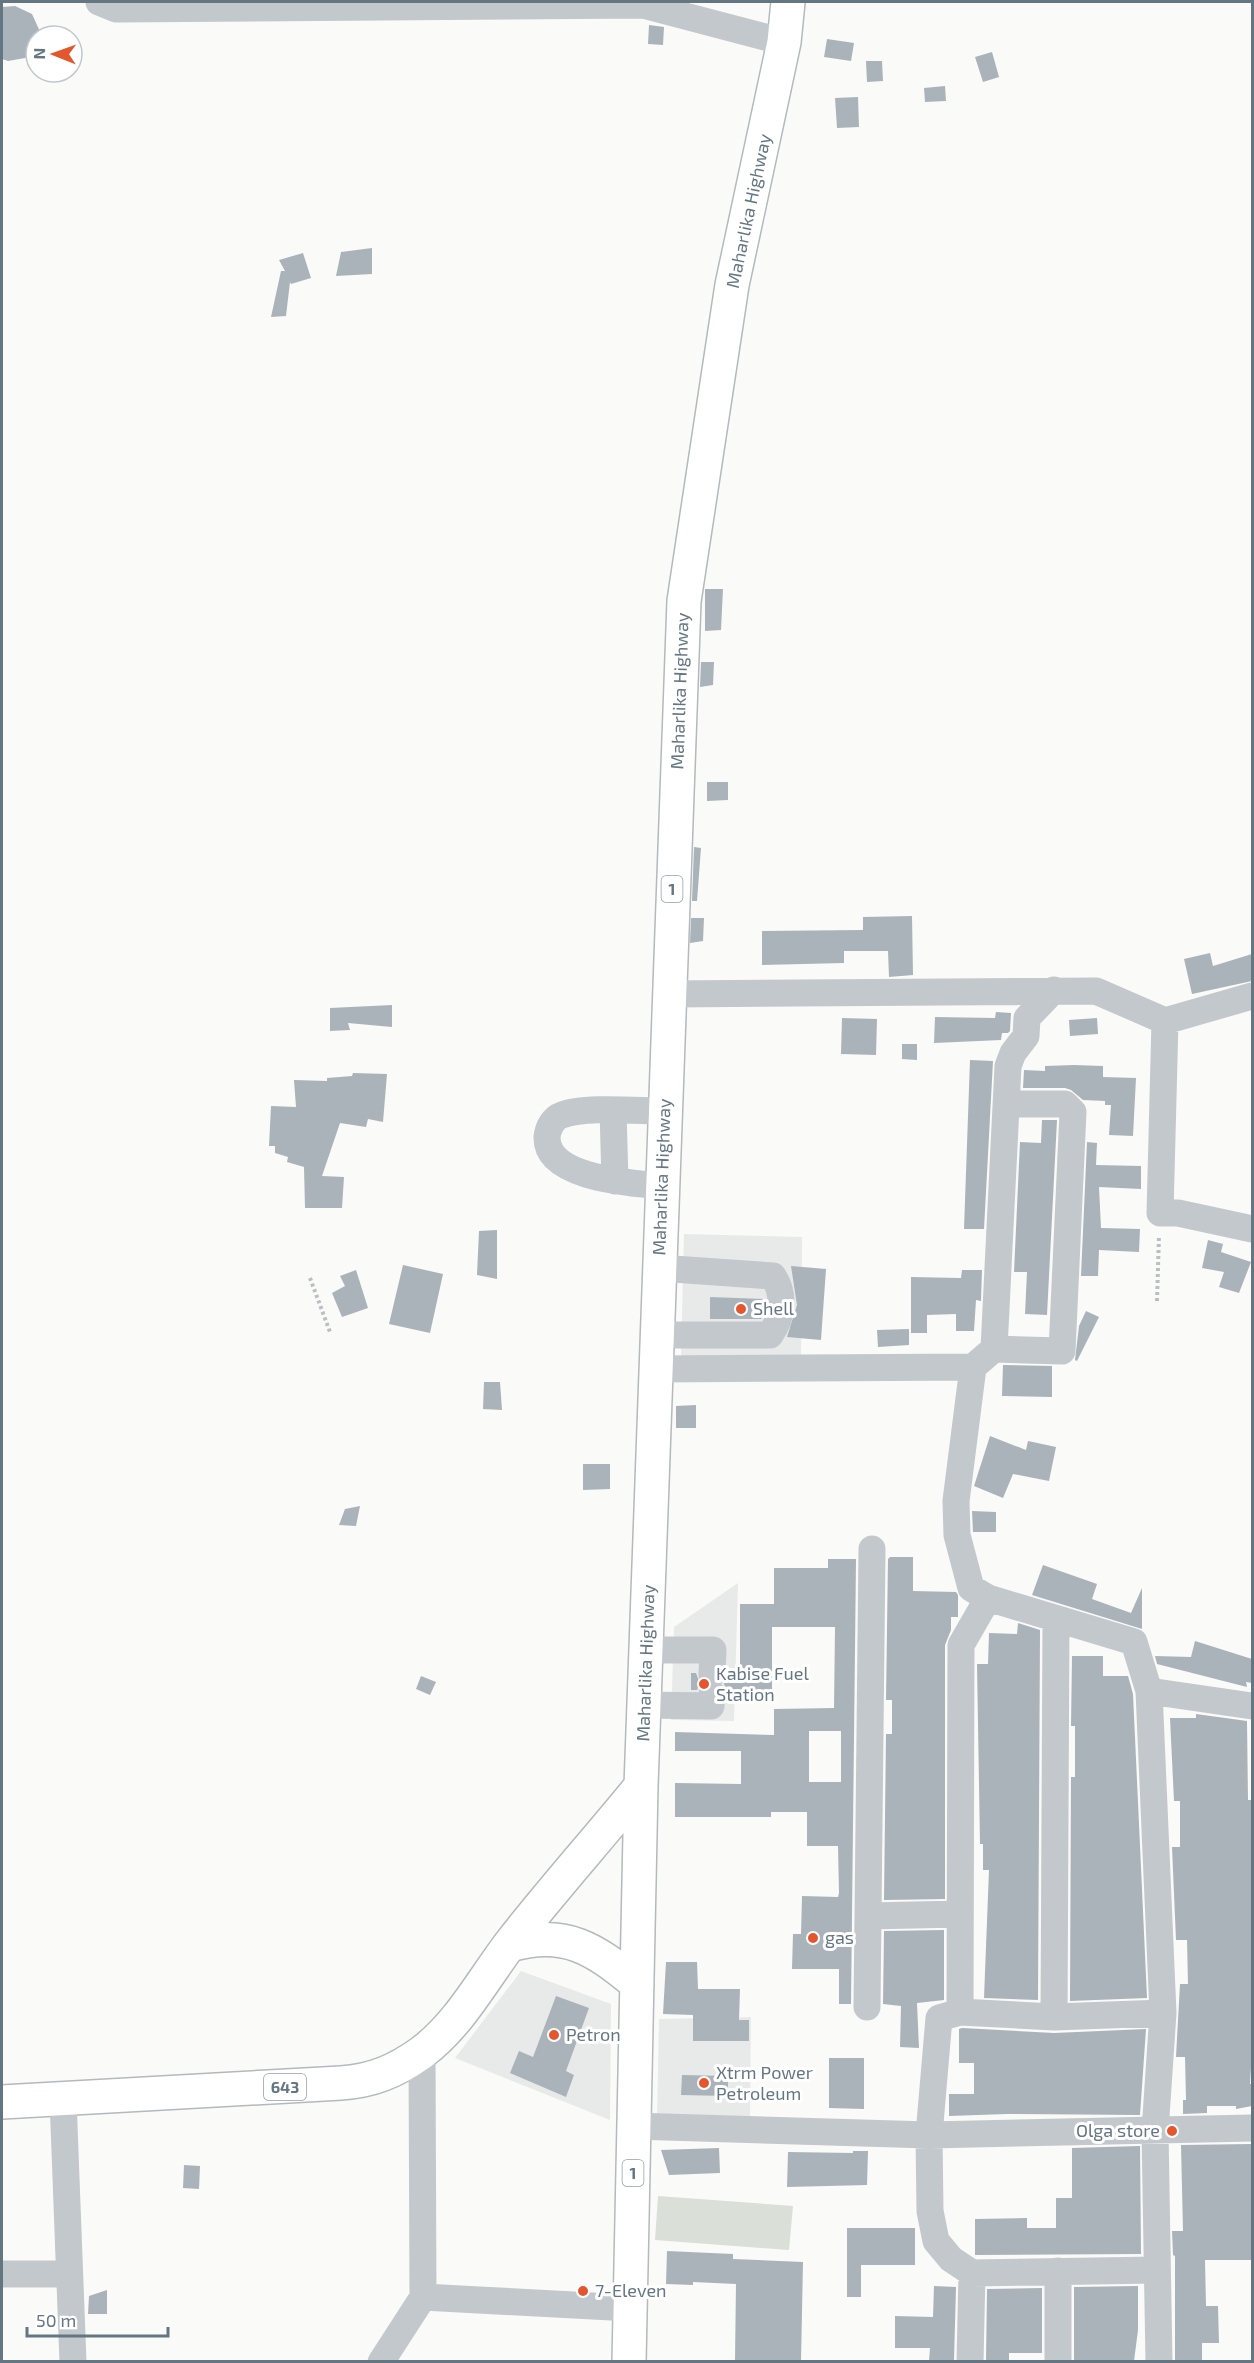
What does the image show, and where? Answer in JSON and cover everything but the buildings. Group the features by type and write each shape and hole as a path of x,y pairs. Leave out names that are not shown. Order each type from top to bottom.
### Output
{"highway":[{"name":"Maharlika Highway","path":"629,2361 641,1786 684,601 732,285 784,42 788,2"},
{"name":"643","path":"2,2102 360,2082 388,2073 422,2052 463,2010 510,1945 641,1786"},
{"path":"510,1945 542,1938 568,1941 605,1959 636,1984"}],"street":[{"path":"99,2 116,9 642,5 784,42"},
{"path":"994,1349 1008,1066 1013,1053 1026,1036 1028,1018 1054,990"},
{"path":"668,994 1096,991 1165,1022 1252,996"},
{"path":"1165,1022 1160,1213 1178,1213 1252,1229"},
{"path":"656,1369 973,1367 994,1349 1062,1351 1073,1112 1065,1104 1007,1104"},
{"path":"613,1110 615,1181"},
{"path":"662,1186 615,1181 577,1172 560,1161 552,1152 547,1137 552,1122 562,1114 613,1110 664,1111"},
{"path":"657,1335 770,1335 778,1324 781,1295 773,1276 659,1268"},
{"path":"973,1367 956,1501 957,1535 971,1588 988,1598 1134,1642 1149,1691 1163,2013 1155,2131 1159,2361"},
{"path":"867,2007 872,1549"},
{"path":"960,2012 961,1645 988,1598"},
{"path":"1054,2017 1056,1619"},
{"path":"645,1705 711,1706 712,1684 713,1650 647,1650"},
{"path":"1149,1691 1252,1706"},
{"path":"868,1916 960,1914"},
{"path":"1156,2270 972,2272 951,2259 936,2241 930,2211 929,2135 939,2018 960,2012 1054,2017 1163,2013"},
{"path":"381,2361 423,2297 422,2052"},
{"path":"63,2099 73,2361"},
{"path":"633,2126 929,2135 1252,2128"},
{"path":"1058,2271 1058,2361"},
{"path":"970,2361 972,2272"},
{"path":"2,2274 69,2274"},
{"path":"423,2297 630,2308"}],"path":[{"path":"1157,1301 1160,1213"},
{"path":"310,1278 330,1332"}],"shaded area":[{"path":"684,1234 802,1237 801,1357 681,1357"},
{"path":"738,1583 734,1721 671,1720 674,1627"},
{"path":"521,1971 611,2004 610,2120 455,2058"},
{"path":"751,2017 750,2118 657,2116 659,2019"},
{"path":"658,2196 793,2206 789,2250 655,2240"}],"place":[{"name":"Shell","path":"741,1309"},
{"name":"Kabise Fuel Station","path":"704,1684"},
{"name":"gas","path":"813,1938"},
{"name":"Petron","path":"554,2035"},
{"name":"Xtrm Power Petroleum","path":"704,2083"},
{"name":"Olga store","path":"1172,2131"},
{"name":"7-Eleven","path":"583,2291"}]}
